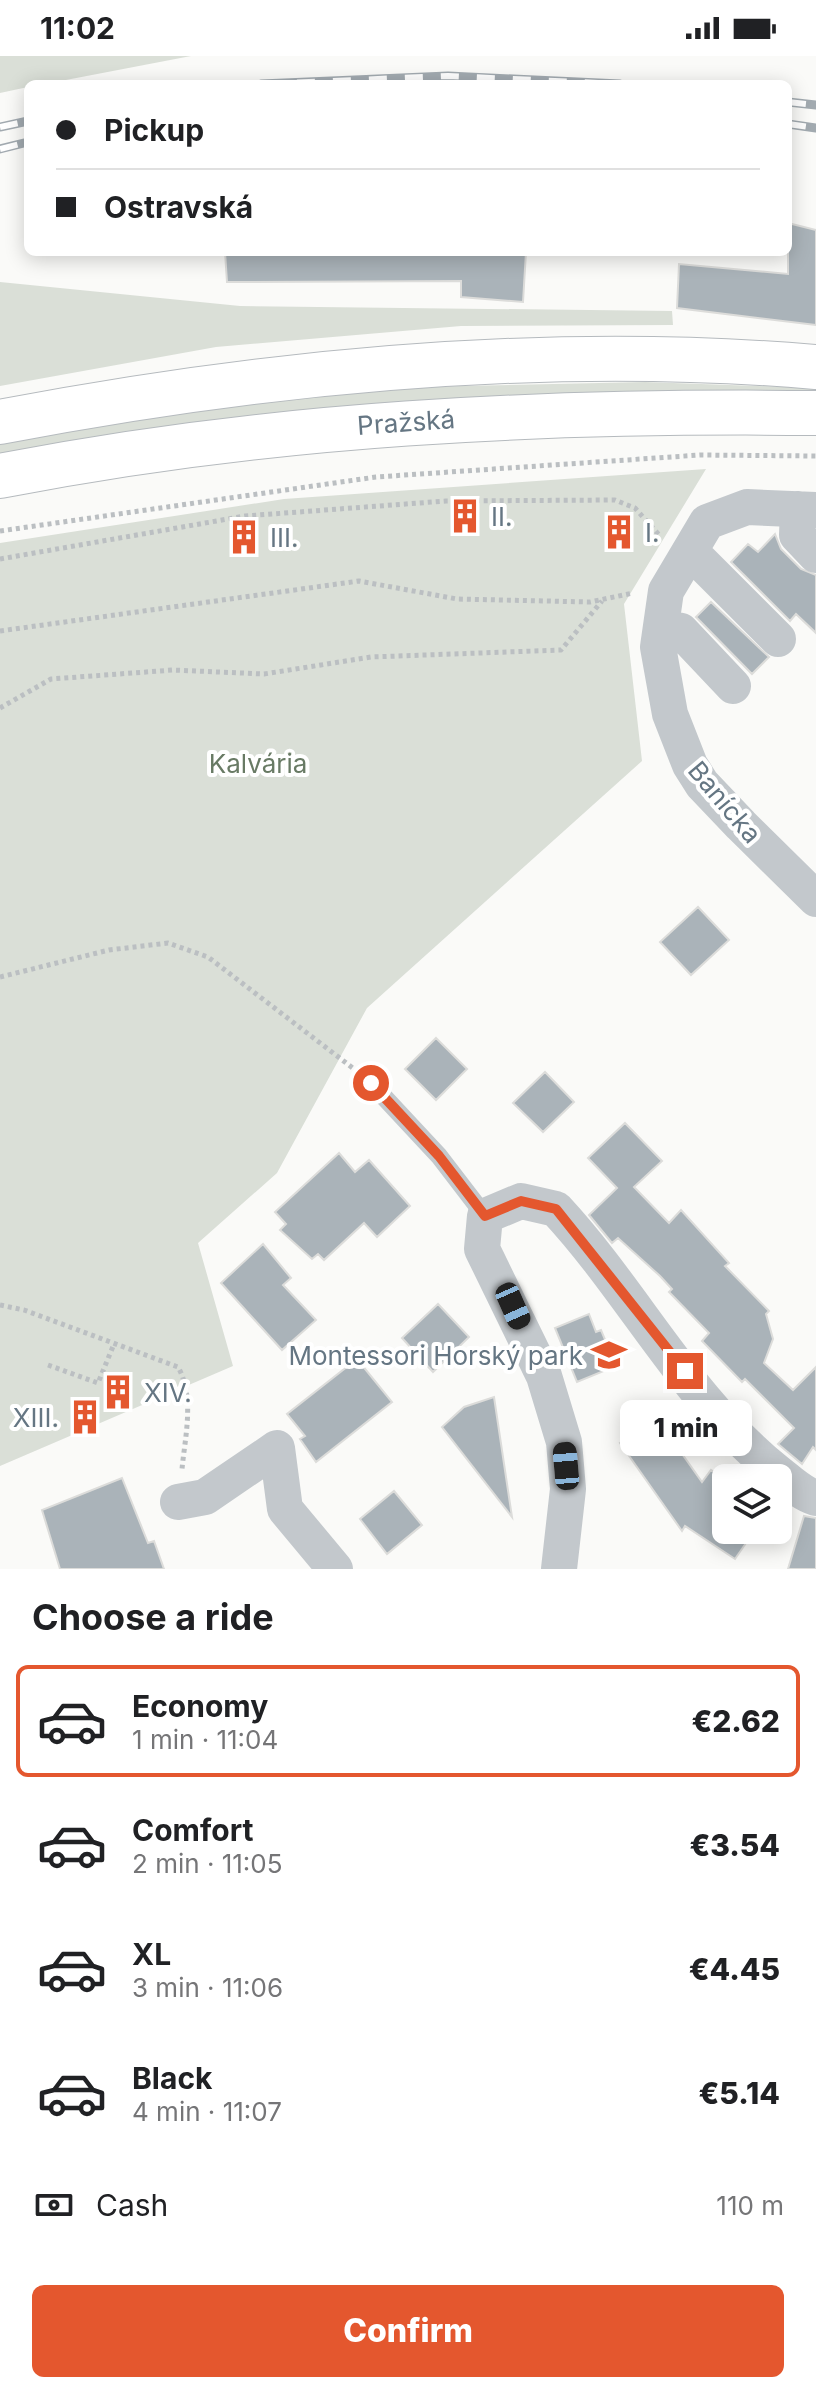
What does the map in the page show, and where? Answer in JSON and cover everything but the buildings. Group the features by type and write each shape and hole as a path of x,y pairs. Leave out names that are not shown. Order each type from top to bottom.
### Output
{"main road":[{"name":"Pražská","path":"0,422 199,391 425,366 657,361 816,367"},
{"name":"Pražská","path":"0,476 166,447 430,420 619,412 816,413"}],"street":[{"path":"778,639 679,569 707,522 747,507 807,509 797,535 816,555"},
{"name":"Banícka","path":"679,569 658,647 662,682 680,745 702,784 816,899"},
{"path":"661,627 681,631 733,686"},
{"path":"559,1569 568,1489 564,1442 544,1376 482,1249 485,1216 521,1201 556,1209 721,1418 761,1459 806,1494 816,1498"},
{"path":"179,1493 205,1497 277,1448 285,1509 335,1569"}],"lane":[{"path":"371,1083 439,1156 485,1216"}],"path":[{"path":"0,531 376,477 700,455 816,456"},
{"path":"0,559 245,516 446,501 538,502 588,498 615,500 635,508 649,520 679,569 646,590 603,599 563,602 457,599 359,581 0,631"},
{"path":"0,708 51,679 173,670 264,674 371,657 561,650 603,599"},
{"path":"0,977 109,950 168,943 208,957 371,1083"},
{"path":"0,1305 24,1310 178,1367 188,1401 179,1493"},
{"path":"48,1365 98,1383 114,1344"}],"green space":[{"path":"0,56 191,56 66,80 24,80 24,88 0,93"},
{"path":"0,282 240,306 672,311 673,325 461,326 216,347 0,386"},
{"path":"645,382 816,388 816,396 0,459 0,443 236,403 413,387"},
{"name":"Kalvária","path":"706,469 624,604 642,761 367,1008 277,1173 198,1243 233,1366 0,1466 0,543 284,499"}],"railway":[{"path":"354,80 448,76 534,80"},
{"path":"792,102 816,105"},
{"path":"0,127 24,122"},
{"path":"792,125 816,128"},
{"path":"0,149 24,143"}],"place":[{"name":"II.","path":"465,516"},
{"name":"I.","path":"619,532"},
{"name":"III.","path":"244,537"},
{"name":"Montessori Horský park","path":"609,1355"},
{"name":"XIV.","path":"118,1392"},
{"name":"XIII.","path":"85,1417"}],"route":[{"path":"371,1083 439,1156 485,1216 521,1201 556,1209 685,1371"}]}
